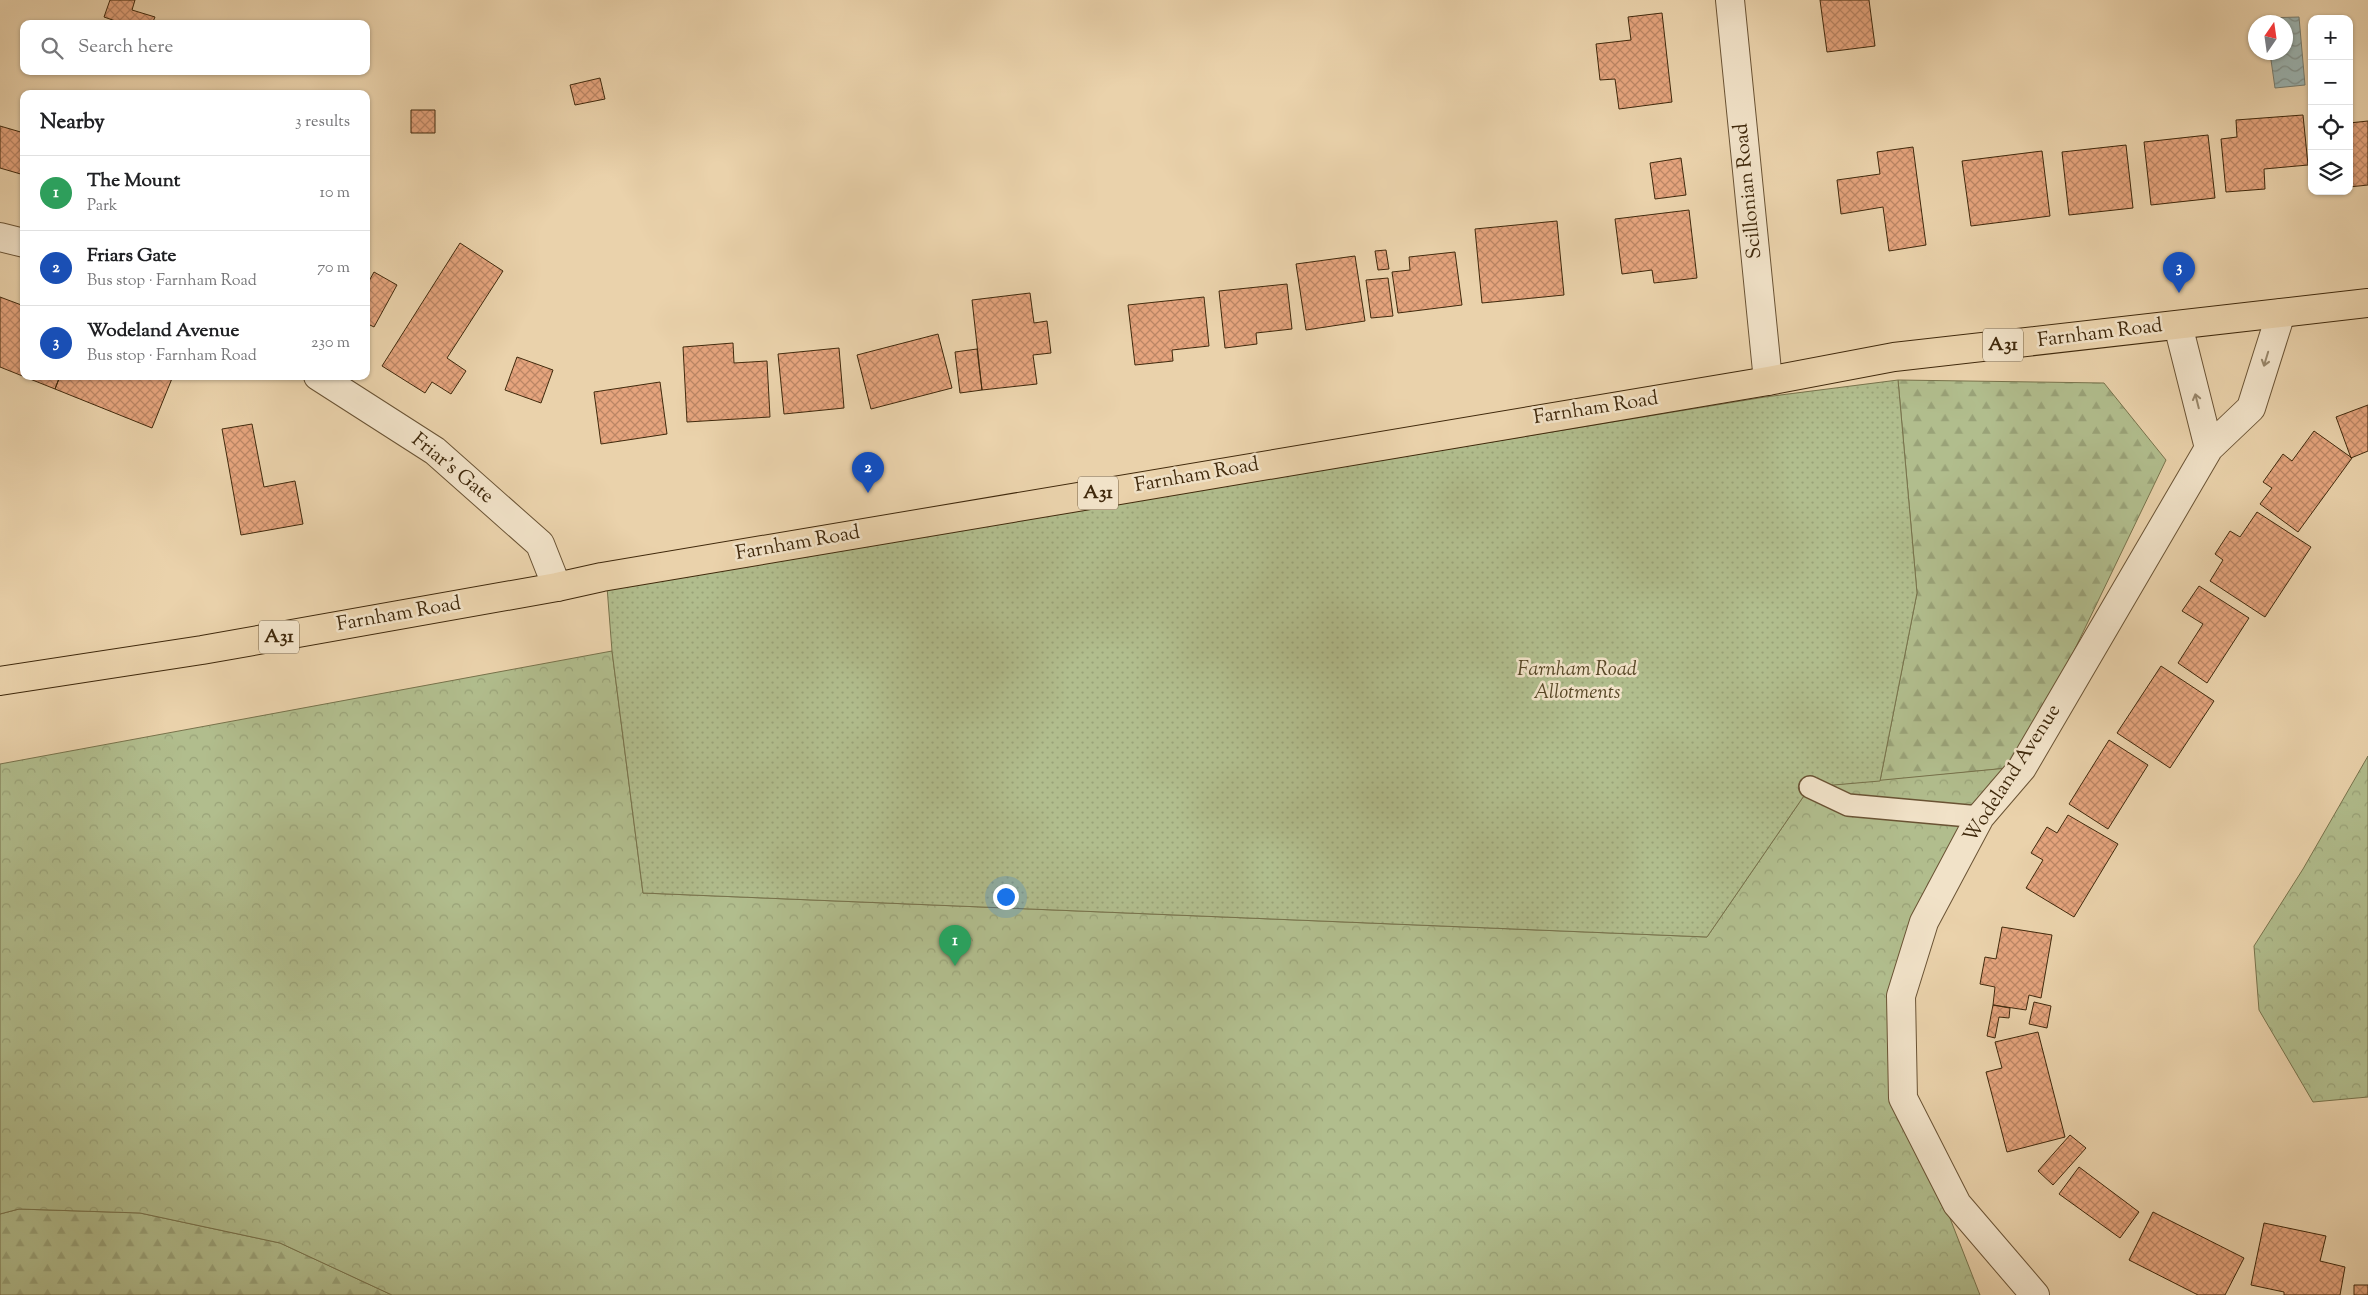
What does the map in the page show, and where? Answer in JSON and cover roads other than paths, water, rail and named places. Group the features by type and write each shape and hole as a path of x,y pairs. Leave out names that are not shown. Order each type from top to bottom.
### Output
{"main road":[{"name":"Farnham Road","path":"0,681 202,650 632,572 1768,382 1894,357 2368,303"}],"street":[{"name":"Scillonian Road","path":"1730,0 1768,382"},
{"path":"0,237 20,242"},
{"name":"Wodeland Avenue","path":"2035,1295 1957,1204 1903,1098 1901,996 1924,922 1980,817 2022,768 2209,448 2251,408 2281,312"},
{"path":"2178,325 2209,448"},
{"name":"Friar's Gate","path":"324,380 435,451 540,544 557,587"}],"lane":[{"path":"1810,787 1848,805 1980,817"}],"water":[{"path":"2293,17 2299,17 2305,85 2275,88 2271,60 2293,60"}],"place":[{"name":"Wodeland Avenue","path":"2179,293"},
{"name":"Friars Gate","path":"868,493"},
{"name":"The Mount","path":"955,966"}],"park label":[{"name":"Farnham Road Allotments","path":"1577,682"}]}
